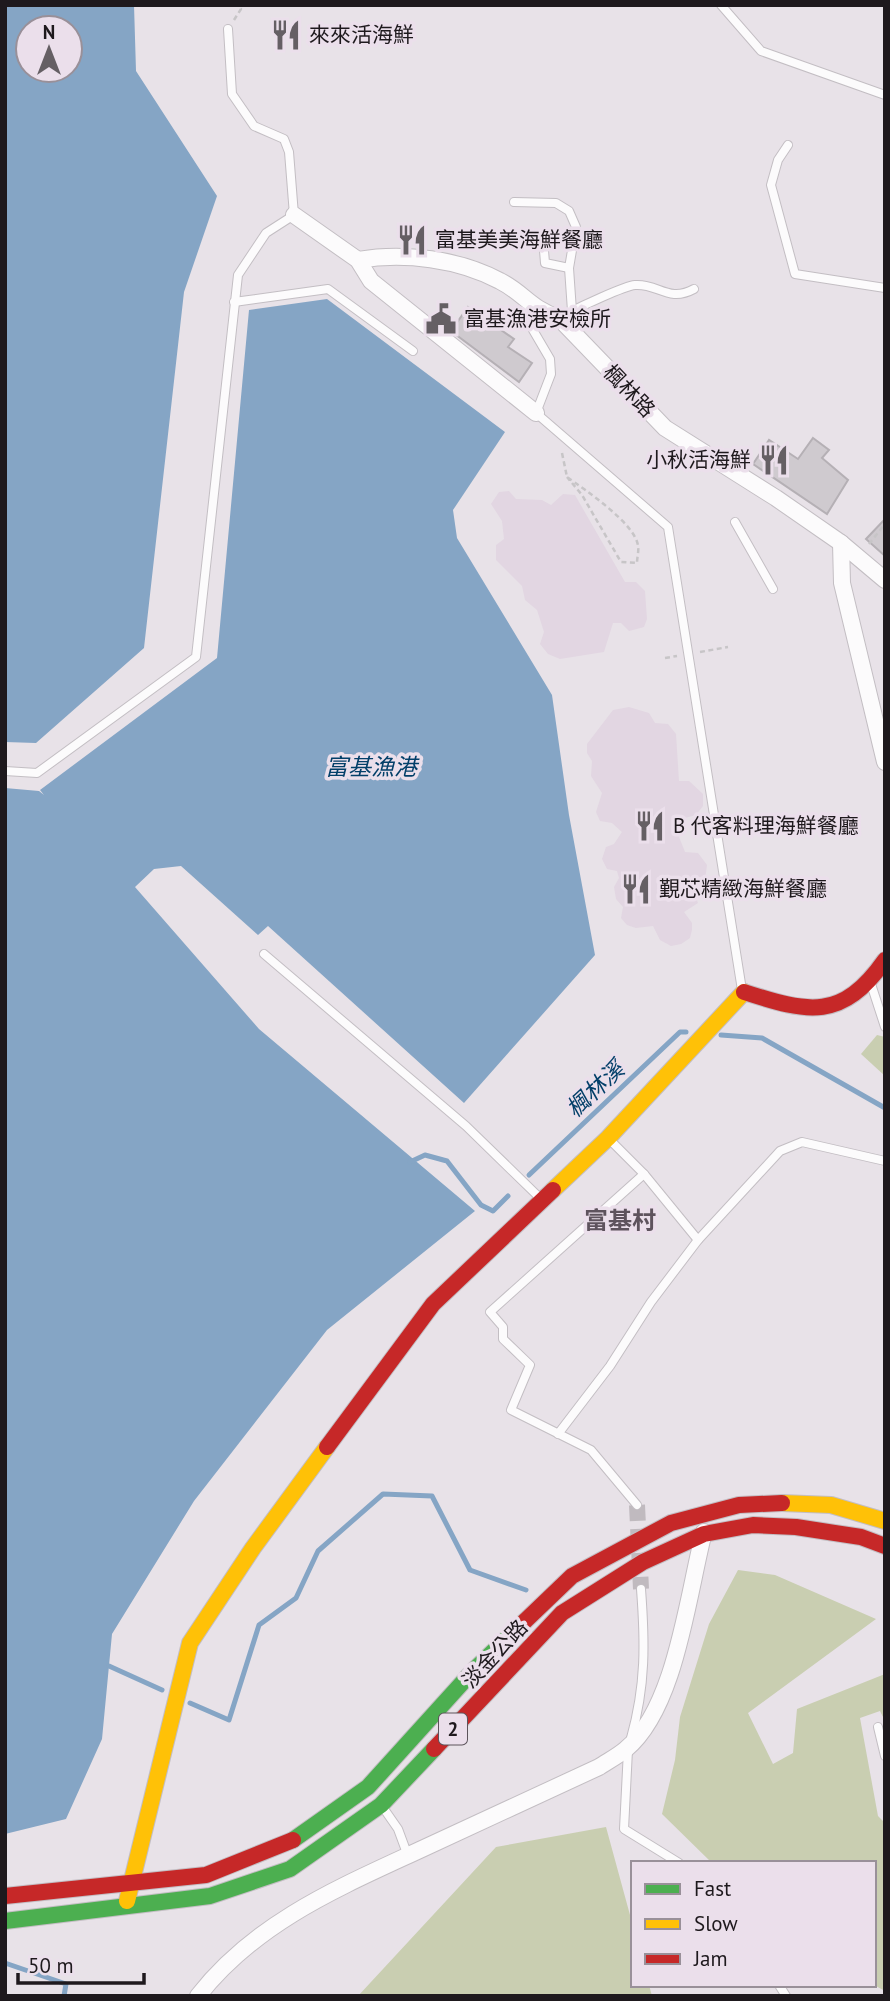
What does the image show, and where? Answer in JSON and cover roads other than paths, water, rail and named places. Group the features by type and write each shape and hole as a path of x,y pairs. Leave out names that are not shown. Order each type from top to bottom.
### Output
{"main road":[{"path":"126,1907 129,1885 190,1643 276,1516 433,1304 608,1139 743,992 795,1009 844,1003 871,984 885,960"},
{"name":"淡金公路","path":"5,1896 206,1875 297,1839 368,1787 472,1672 572,1576 671,1523 739,1505 796,1502 831,1505 885,1521"},
{"name":"淡金公路","path":"5,1921 210,1896 290,1869 381,1805 562,1613 643,1562 704,1534 753,1525 796,1527 861,1537 885,1546"}],"street":[{"path":"295,215 358,260 371,281 536,414"},
{"name":"楓林路","path":"358,260 374,257 460,263 503,282 537,310 565,314 664,428 841,543 885,580"},
{"path":"841,543 842,583 885,762"},
{"path":"198,1996 224,1964 270,1928 318,1899 599,1767 628,1748 649,1720 672,1672 704,1534 706,1512"}],"lane":[{"path":"721,5 761,51 885,95"},
{"path":"5,771 37,773 196,657 238,275 265,233 295,215 289,152 284,139 254,126 232,94 228,29"},
{"path":"788,145 778,160 771,185 794,274 885,288"},
{"path":"513,202 556,203 569,211 576,227 565,314 635,285 668,295 685,294 694,289"},
{"path":"544,237 545,263 569,268"},
{"path":"234,302 328,289 412,351"},
{"path":"537,310 533,330 550,359 551,374 536,414 668,527 743,992"},
{"path":"735,522 773,589"},
{"path":"264,954 466,1126 543,1201"},
{"path":"871,984 885,1027"},
{"path":"608,1139 644,1174 698,1240"},
{"path":"558,1434 610,1366 651,1301 698,1240 780,1151 802,1142 885,1161"},
{"path":"637,1505 591,1450 512,1410 530,1365 503,1339 503,1327 490,1312 644,1174"},
{"path":"641,1588 646,1646 642,1700 628,1748 624,1829 677,1861"},
{"path":"878,1727 885,1756"},
{"path":"368,1787 398,1829 408,1856"}],"water":[{"path":"5,5 134,5 136,71 217,196 184,292 144,648 36,743 5,742"},
{"name":"富基漁港","path":"327,299 505,432 453,510 457,538 552,695 569,815 595,955 464,1103 268,926 258,935 181,866 154,869 135,887 259,1029 475,1211 327,1330 194,1501 112,1634 102,1739 66,1819 5,1834 5,788 39,791 44,795 40,790 217,658 249,310"}],"waterway":[{"name":"楓林溪","path":"529,1175 680,1032 686,1032"},
{"name":"楓林溪","path":"721,1035 762,1038 885,1108"},
{"name":"楓林溪","path":"410,1162 425,1155 447,1161 481,1205 493,1211 508,1196"},
{"path":"190,1703 229,1720 259,1625 296,1598 318,1551 383,1494 432,1496 470,1570 526,1590"},
{"path":"109,1666 162,1690"},
{"path":"5,1963 66,1984 64,1996"}],"tunnel":[{"path":"637,1505 641,1589"}],"place":[{"name":"來來活海鮮","path":"286,35"},
{"name":"富基美美海鮮餐廳","path":"412,240"},
{"name":"富基漁港安檢所","path":"441,319"},
{"name":"小秋活海鮮","path":"774,460"},
{"name":"B 代客料理海鮮餐廳","path":"650,826"},
{"name":"覲芯精緻海鮮餐廳","path":"636,889"}],"district":[{"name":"富基村","path":"620,1221"}]}
